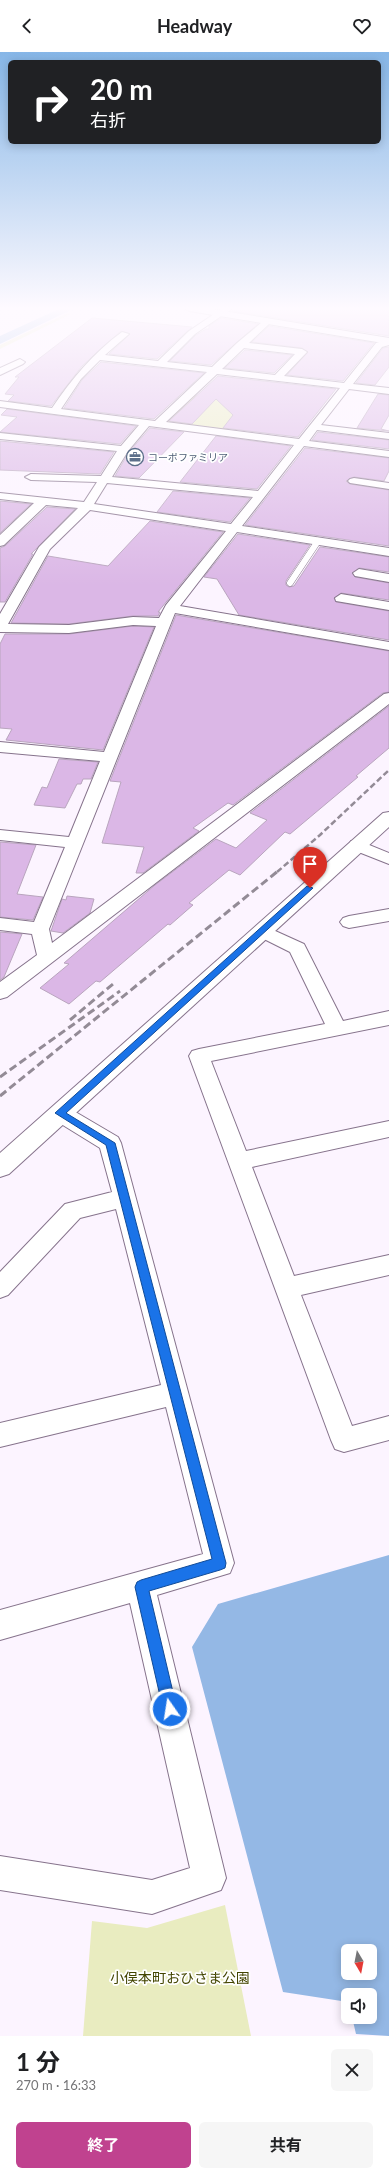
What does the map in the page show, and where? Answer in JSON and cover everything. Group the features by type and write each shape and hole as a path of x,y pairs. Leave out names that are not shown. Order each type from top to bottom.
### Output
{"street":[{"path":"55,410 62,401"},
{"path":"159,423 182,401"},
{"path":"46,955 40,929 171,608 335,401"},
{"path":"0,404 159,423 389,454"},
{"path":"146,422 124,449 87,506 45,548 0,627 69,629 133,621 164,622"},
{"path":"315,426 389,436"},
{"path":"0,436 124,449"},
{"path":"31,477 104,478 183,484 261,495"},
{"path":"354,481 389,486"},
{"path":"0,496 87,506 389,552"},
{"path":"0,542 43,501"},
{"path":"359,574 389,578"},
{"path":"341,598 389,606"},
{"path":"171,608 389,646"},
{"path":"0,992 46,955 72,938 389,697"},
{"path":"0,746 109,757"},
{"path":"0,1167 389,817"},
{"path":"0,835 75,843"},
{"path":"357,845 389,860"},
{"path":"349,922 389,915"},
{"path":"0,924 40,929"},
{"path":"262,931 297,948 337,1029"},
{"path":"389,1018 199,1056 344,1440 389,1428"},
{"path":"0,1625 141,1587 220,1563 110,1143 60,1113"},
{"path":"238,1161 389,1129"},
{"path":"0,1288 73,1211 124,1198"},
{"path":"286,1288 389,1264"},
{"path":"0,1435 176,1393"},
{"path":"0,1873 152,1897 209,1878 141,1587"}],"lane":[{"path":"290,583 318,541"}],"green space":[{"path":"187,401 234,401 251,403 223,431 165,423"},
{"name":"小俣本町おひさま公園","path":"225,1905 251,2036 83,2036 92,1921 147,1928"}],"water":[{"path":"389,1555 389,2036 356,2034 354,2024 377,2024 377,1988 341,1988 341,2001 283,1992 192,1647 218,1604"}],"building":[{"path":"8,401 55,401 51,406"},
{"path":"69,401 174,401 154,419 64,408"},
{"path":"191,401 214,401 192,424 169,421"},
{"path":"218,401 327,401 298,437 223,428 233,415"},
{"path":"374,401 389,401 389,415 381,429 389,431 357,428"},
{"path":"7,409 136,426 120,444 0,432 17,417 1,415"},
{"path":"150,428 184,432 139,478 115,476 129,452"},
{"path":"318,432 389,440 389,449 312,440"},
{"path":"216,436 291,446 257,489 180,482"},
{"path":"0,441 114,452 100,474 0,470"},
{"path":"305,448 389,458 389,471 384,481 354,477 346,481 350,484 389,490 389,546 245,525"},
{"path":"173,491 250,498 230,522 157,512"},
{"path":"0,501 31,504 0,533"},
{"path":"47,507 75,509 31,554 33,554 5,602 0,602 0,548 5,546"},
{"path":"150,521 223,532 158,612 160,612 158,616 133,616 69,624 11,623 48,556 108,566"},
{"path":"238,534 310,545 286,581 286,585 289,587 294,586 320,547 389,557 389,572 359,568 352,573 355,577 389,583 389,600 341,593 334,598 336,602 389,611 389,640 239,615 217,579 204,577"},
{"path":"176,615 389,651 389,692 383,693 233,805 228,803 193,828 199,831 143,873 136,873 144,847 102,843 121,782 110,781"},
{"path":"133,626 154,627 103,750 6,740 12,729 0,728 0,644 5,634 69,634"},
{"path":"389,706 389,748 356,776 358,777 290,834 285,832 240,875 229,870 189,903 193,905 170,925 168,924 100,982 96,981 69,1004 40,988 69,964 64,963 155,885 216,839 236,848 267,820 250,813"},
{"path":"59,759 98,762 91,779 83,779 81,784 77,784 65,808 34,805 42,787 47,788"},
{"path":"0,842 36,845 17,894 43,897 33,920 0,917"},
{"path":"67,896 94,899 90,913 63,933 51,931 62,899 66,900"},
{"path":"0,932 22,934 4,977 0,980"}],"railway":[{"path":"277,872 320,835 389,770"},
{"path":"0,1096 278,871"},
{"path":"70,1020 113,984"},
{"path":"0,1077 120,991"}],"place":[{"name":"コーポファミリア","path":"135,457"}],"route":[{"path":"170,1709 141,1587 220,1563 110,1143 60,1113 310,888"}]}
